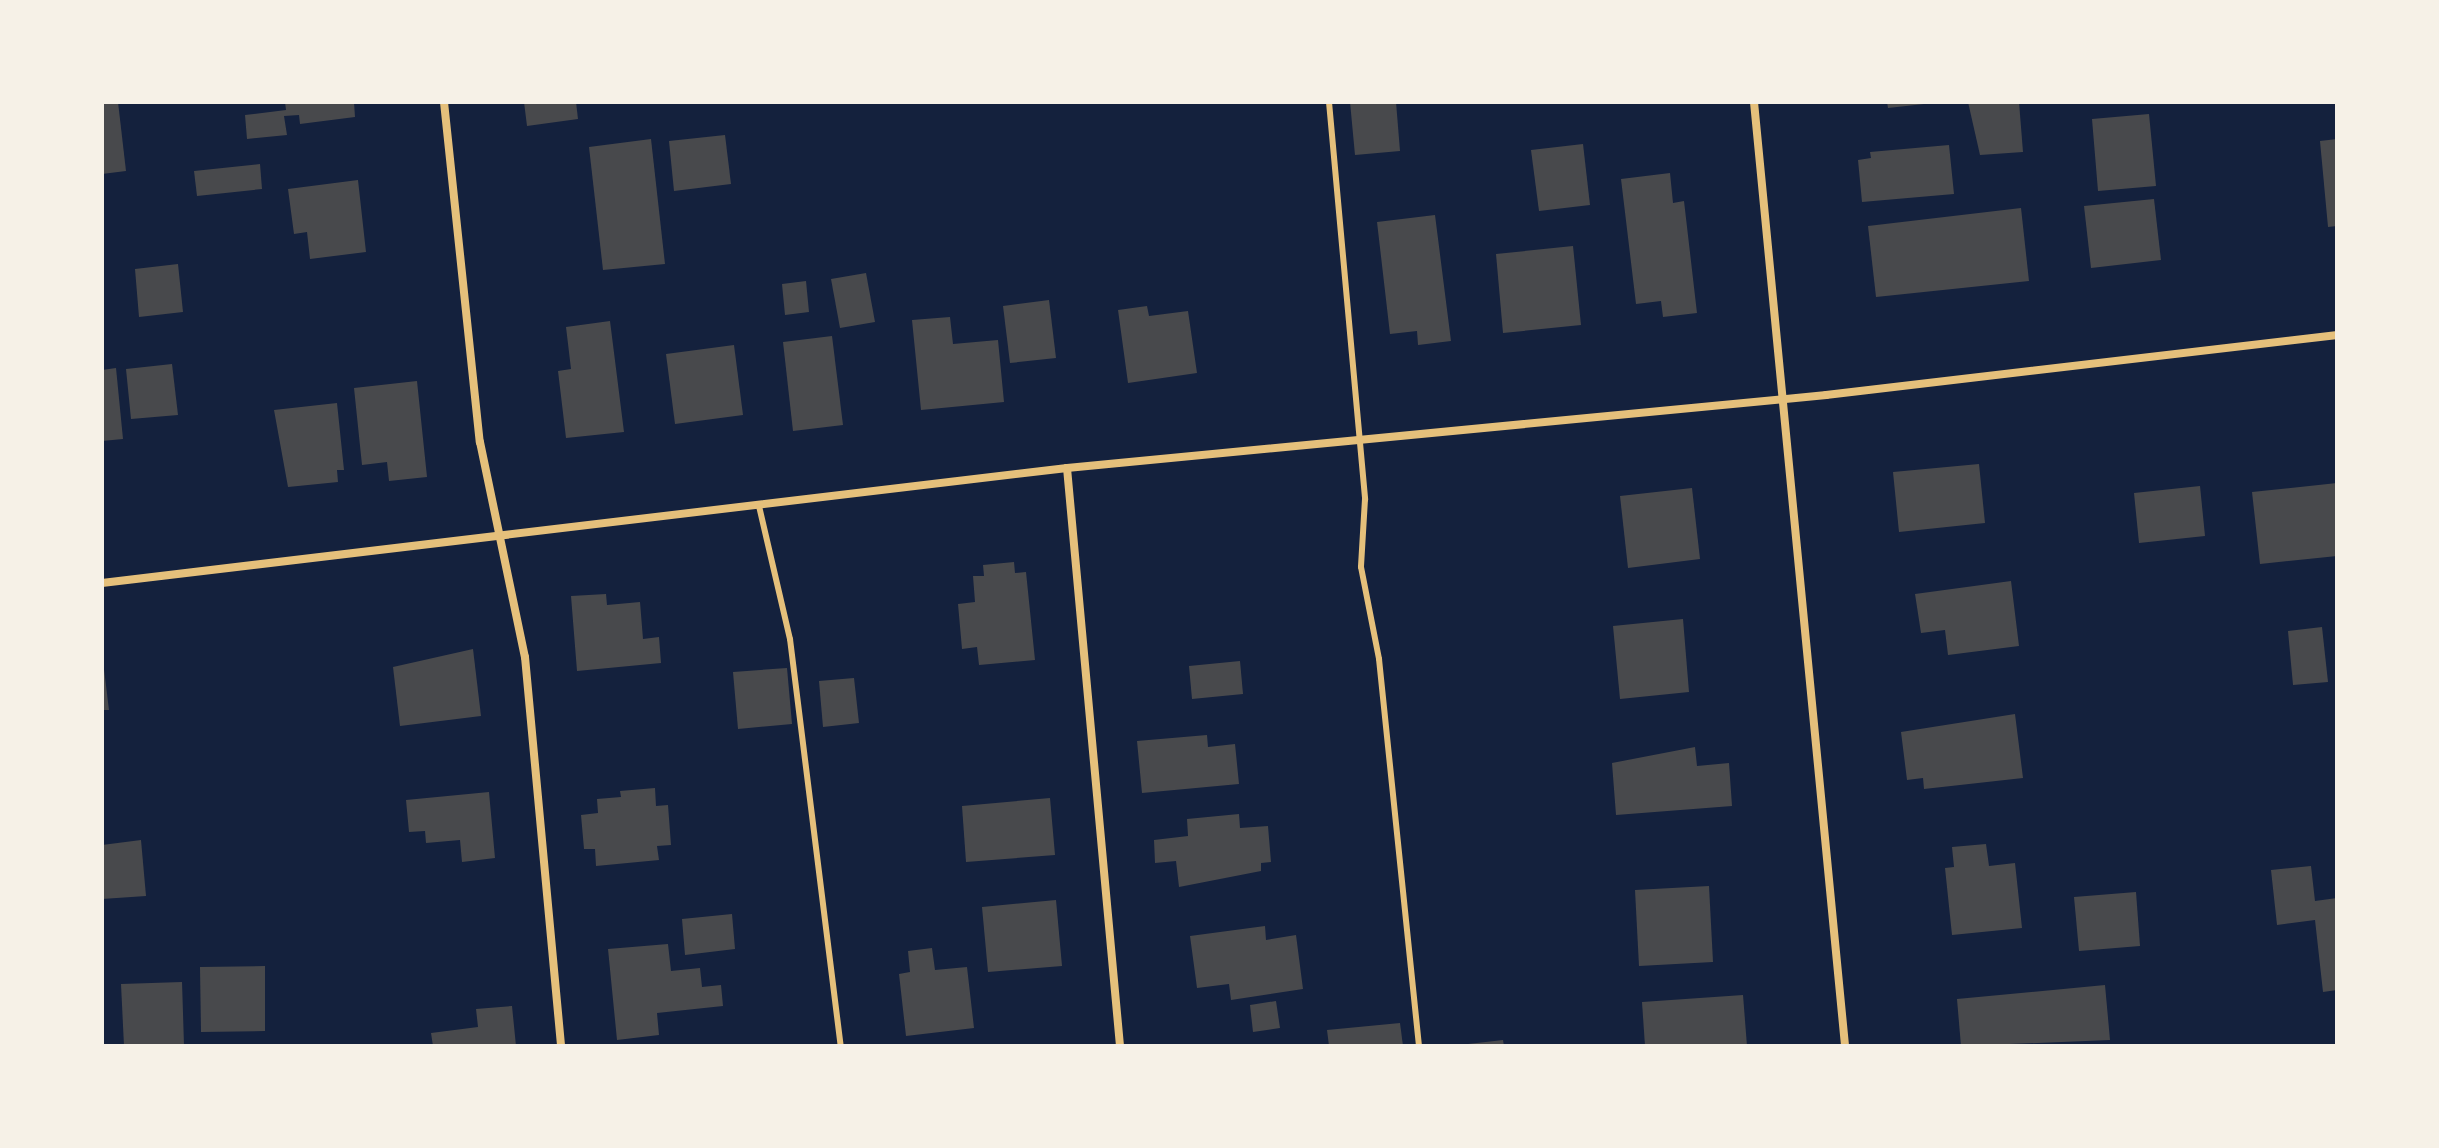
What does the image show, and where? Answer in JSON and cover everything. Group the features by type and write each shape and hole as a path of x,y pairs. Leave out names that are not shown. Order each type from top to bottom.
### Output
{"street":[{"path":"444,102 496,538 525,657 561,1046"},
{"path":"1754,102 1788,399 1845,1046"},
{"path":"102,583 1067,468 1788,399 2337,335"},
{"path":"1067,468 1120,1046"}],"lane":[{"path":"1329,102 1360,440 1361,567 1379,659 1419,1046"},
{"path":"759,506 790,639 841,1046"}],"building":[{"path":"118,102 126,171 102,174 102,103"},
{"path":"285,102 354,102 355,117 300,124 299,115 284,116 287,135 247,139 245,115 286,110"},
{"path":"524,102 576,102 578,119 527,126"},
{"path":"1350,102 1396,102 1400,151 1355,155"},
{"path":"1887,102 1924,102 1924,104 1888,108"},
{"path":"1968,102 2019,102 2023,152 1980,155"},
{"path":"2149,114 2156,186 2098,191 2092,119"},
{"path":"725,135 731,184 674,191 669,141"},
{"path":"651,139 665,264 603,270 589,147"},
{"path":"2337,139 2337,226 2328,227 2320,141"},
{"path":"1583,144 1590,205 1539,211 1531,150"},
{"path":"1949,145 1954,194 1862,202 1858,160 1871,158 1870,152"},
{"path":"260,164 262,189 197,196 194,171"},
{"path":"1670,173 1673,203 1684,201 1697,313 1663,317 1661,301 1636,304 1621,179"},
{"path":"358,180 366,252 310,259 307,232 294,234 288,189"},
{"path":"2154,199 2161,260 2091,268 2084,206"},
{"path":"2021,208 2029,281 1876,297 1868,226"},
{"path":"1435,215 1451,341 1418,345 1417,331 1390,334 1377,222"},
{"path":"1573,246 1581,325 1503,333 1496,254"},
{"path":"178,264 183,312 139,317 135,269"},
{"path":"866,273 875,322 840,328 831,279"},
{"path":"806,281 809,312 785,315 782,284"},
{"path":"1049,300 1056,358 1010,363 1003,306"},
{"path":"1147,306 1149,316 1188,311 1197,373 1128,383 1118,310"},
{"path":"950,317 953,344 998,340 1004,402 921,410 912,320"},
{"path":"610,321 624,432 566,438 558,371 571,369 566,327"},
{"path":"832,336 843,425 793,431 783,342"},
{"path":"734,345 743,415 675,424 666,354"},
{"path":"172,364 178,415 131,419 126,369"},
{"path":"116,368 123,439 102,441 102,370"},
{"path":"417,381 427,477 389,481 387,462 362,465 354,388"},
{"path":"337,403 344,470 337,470 338,482 288,487 274,410"},
{"path":"1979,464 1985,523 1899,532 1893,472"},
{"path":"2337,483 2337,556 2260,564 2252,492"},
{"path":"2200,486 2205,536 2139,543 2134,493"},
{"path":"1692,488 1700,559 1628,568 1620,496"},
{"path":"1014,562 1015,573 1026,572 1035,660 979,665 977,647 962,649 958,604 975,602 973,576 984,576 983,565"},
{"path":"2011,581 2019,646 1948,655 1945,630 1921,633 1915,594"},
{"path":"606,594 607,605 640,602 643,639 659,637 661,663 577,671 571,596"},
{"path":"1683,619 1689,692 1620,699 1613,626"},
{"path":"2322,627 2328,682 2293,685 2288,631"},
{"path":"473,649 481,716 400,726 393,667"},
{"path":"102,653 109,710 102,710"},
{"path":"1240,661 1243,694 1192,699 1189,666"},
{"path":"787,668 792,724 738,729 733,672"},
{"path":"854,678 859,723 823,727 819,681"},
{"path":"2015,714 2023,778 1924,789 1923,778 1907,780 1901,732"},
{"path":"1207,735 1208,747 1235,744 1239,784 1142,793 1137,741"},
{"path":"1695,747 1697,766 1729,763 1732,806 1616,815 1612,763"},
{"path":"655,788 656,806 668,805 671,845 657,846 659,860 596,866 595,849 584,849 581,815 598,813 597,799 621,797 620,791"},
{"path":"489,792 495,858 462,862 460,840 426,843 425,831 409,832 406,800"},
{"path":"1050,798 1055,855 966,862 962,806"},
{"path":"1239,814 1240,828 1268,826 1271,862 1261,863 1261,871 1179,887 1176,861 1155,863 1154,840 1188,836 1187,819"},
{"path":"141,840 146,896 102,899 102,845"},
{"path":"1986,844 1989,866 2015,863 2022,928 1952,935 1945,868 1954,867 1952,847"},
{"path":"2311,866 2315,901 2337,898 2337,990 2323,992 2315,920 2277,925 2271,870"},
{"path":"1709,886 1713,962 1639,966 1635,890"},
{"path":"2136,892 2140,946 2079,951 2074,897"},
{"path":"1056,900 1062,966 988,972 982,907"},
{"path":"732,914 735,949 685,955 682,919"},
{"path":"1265,926 1266,940 1296,935 1303,989 1231,1000 1229,984 1197,988 1190,936"},
{"path":"668,944 671,971 700,968 702,987 721,985 723,1006 657,1013 659,1035 617,1040 608,949"},
{"path":"932,948 935,970 967,967 974,1028 906,1036 899,974 910,972 908,951"},
{"path":"265,966 265,1031 201,1032 200,967"},
{"path":"182,982 184,1046 124,1046 121,984"},
{"path":"2105,985 2110,1040 1961,1046 1957,999"},
{"path":"1743,995 1747,1046 1645,1046 1642,1002"},
{"path":"1276,1001 1280,1028 1253,1032 1250,1005"},
{"path":"512,1006 516,1046 433,1046 431,1033 478,1027 476,1009"},
{"path":"1400,1023 1403,1046 1329,1046 1327,1030"},
{"path":"1503,1040 1504,1046 1468,1044"}]}
